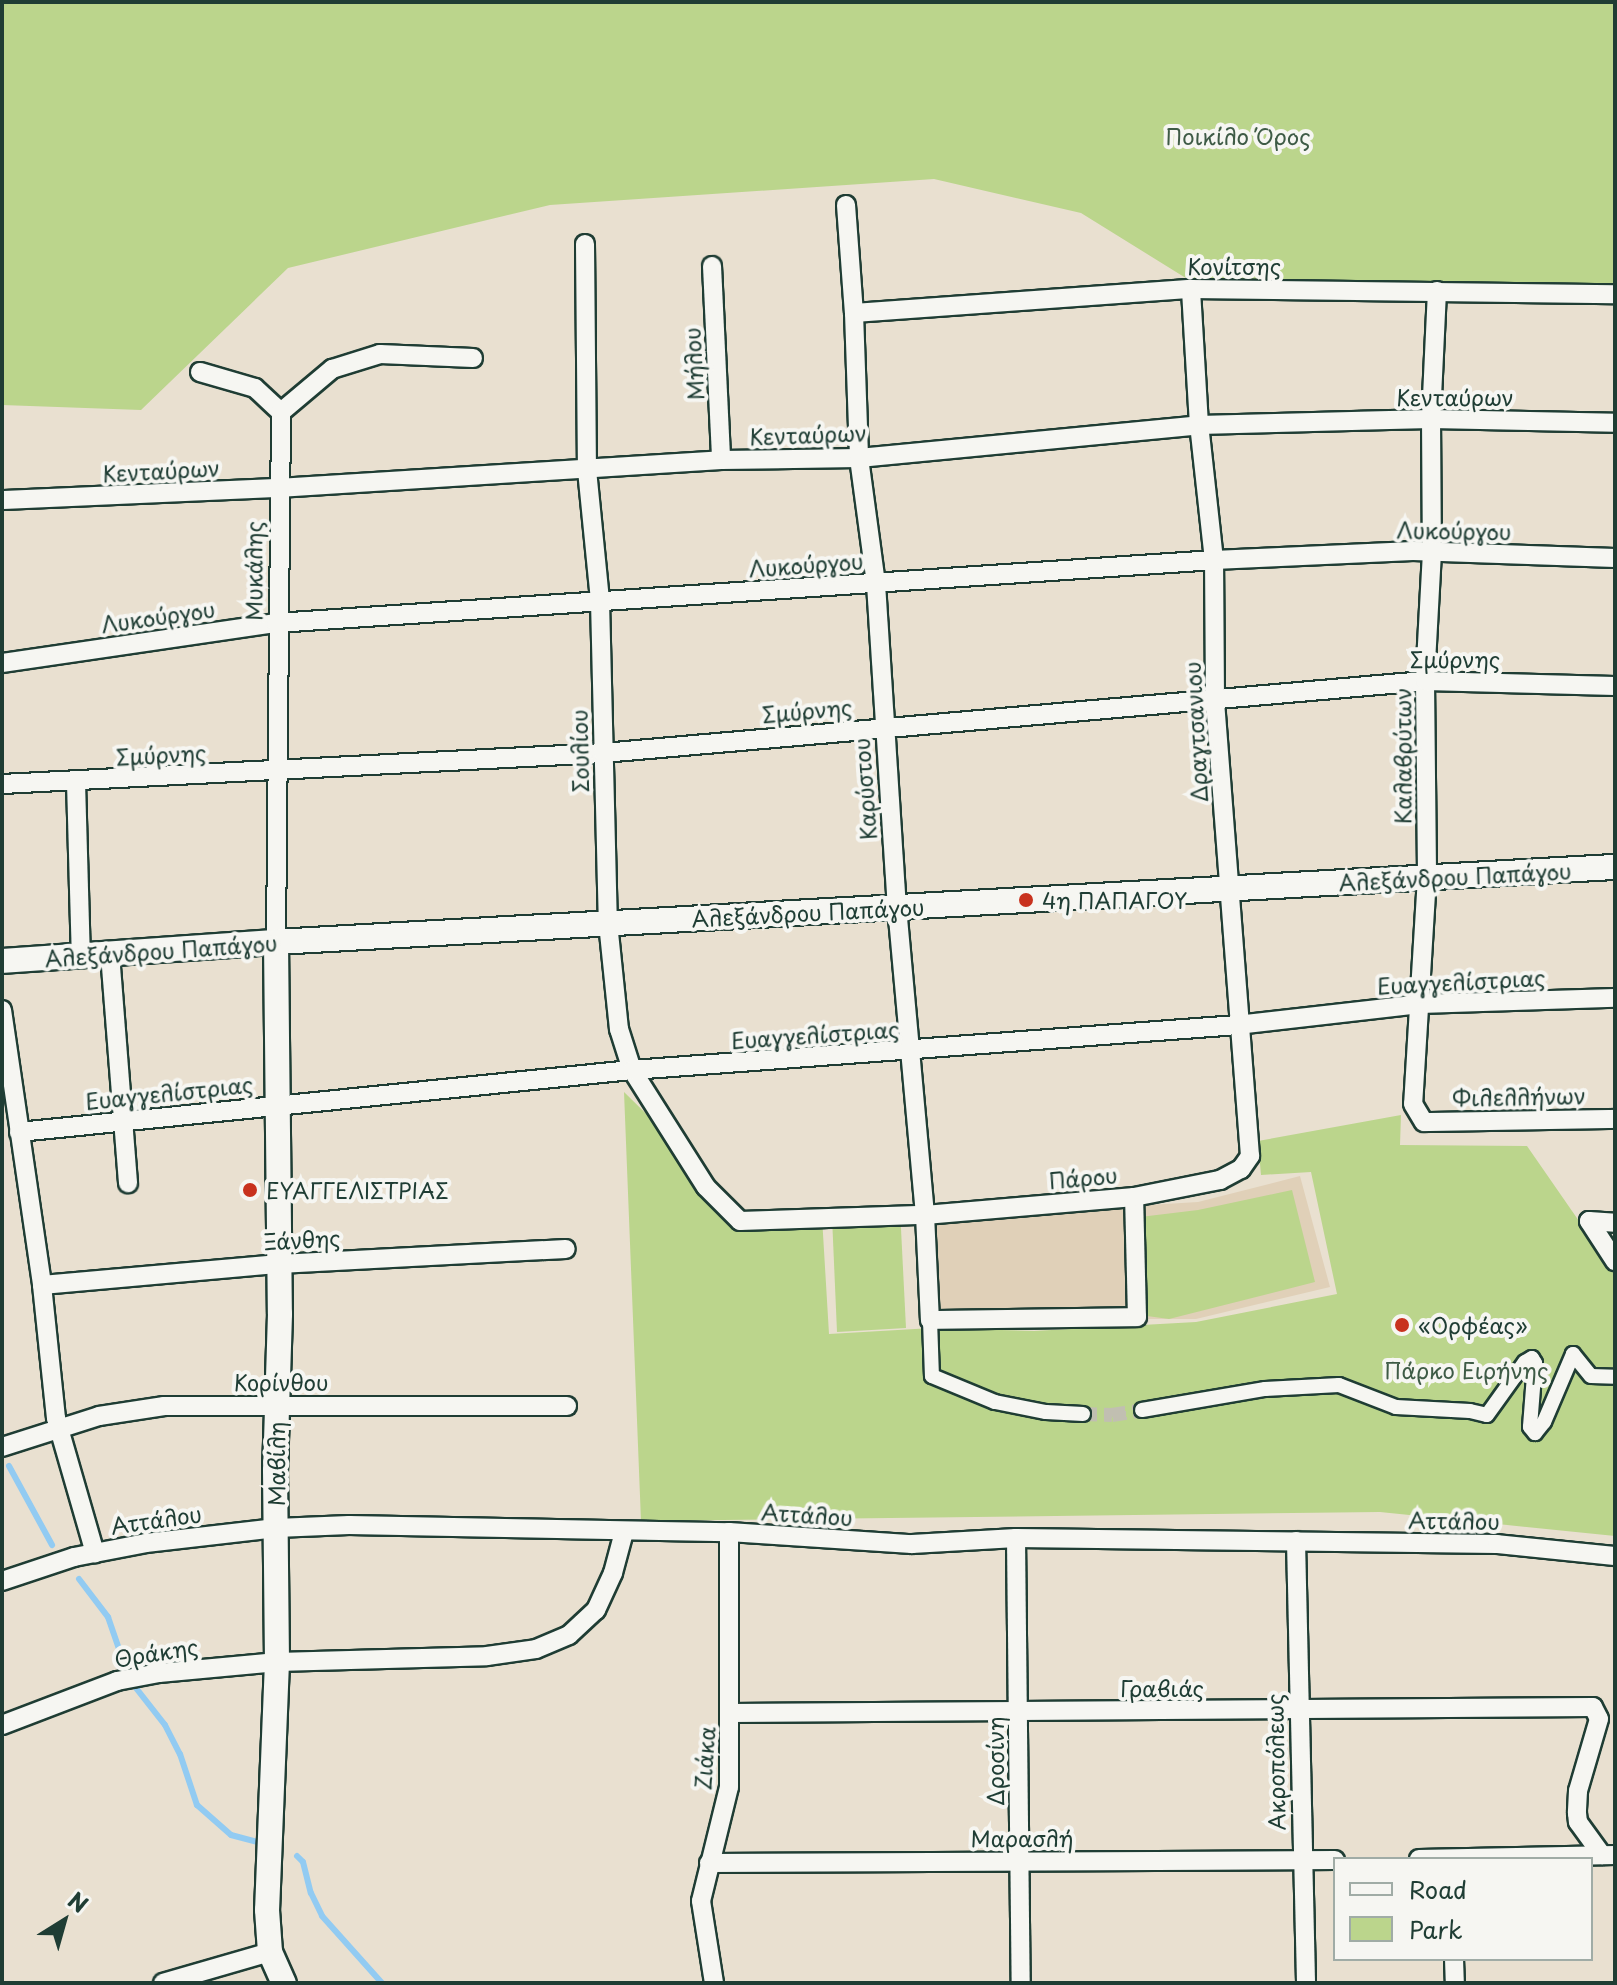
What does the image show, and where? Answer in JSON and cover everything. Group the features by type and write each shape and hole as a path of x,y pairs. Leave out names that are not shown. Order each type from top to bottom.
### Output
{"street":[{"name":"Καρύστου","path":"846,205 854,313 859,458 876,584 897,907 925,1215 930,1320"},
{"name":"Σουλίου","path":"585,244 587,470 600,601 608,923 619,1029 632,1070 706,1187 740,1221 925,1215"},
{"name":"Μήλου","path":"712,266 721,460"},
{"name":"Κονίτσης","path":"854,313 1191,289 1615,294"},
{"name":"Δραγτσανιου","path":"1191,289 1199,425 1214,560 1215,699 1237,1025 1250,1146 1250,1156 1241,1169"},
{"name":"Καλαβρύτων","path":"1424,1122 1413,1104 1427,877 1425,681 1432,552 1431,419 1437,291"},
{"path":"200,372 255,388 281,412 332,369 380,354 473,358"},
{"name":"Μυκάλης","path":"276,942 276,623 281,412"},
{"name":"Κενταύρων","path":"2,500 278,488 721,460 859,458 1199,425 1431,419 1615,423"},
{"name":"Λυκούργου","path":"2,663 276,623 1214,560 1432,552 1615,558"},
{"name":"Σμύρνης","path":"2,784 603,753 1425,681 1615,686"},
{"path":"76,782 81,956"},
{"name":"Αλεξάνδρου Παπάγου","path":"2,961 276,942 1615,867"},
{"name":"Μαβίλη","path":"276,942 279,1264 277,1662 267,1910 270,1952 284,1983"},
{"path":"110,954 128,1183"},
{"name":"Ευαγγελίστριας","path":"19,1132 632,1070 912,1052 1237,1025 1420,1004 1615,998"},
{"path":"2,1010 42,1285 58,1428 95,1553"},
{"name":"Φιλελλήνων","path":"1424,1122 1615,1119"},
{"name":"Πάρου","path":"925,1215 1134,1197 1206,1184 1241,1169"},
{"path":"1083,1414 1046,1412 995,1402 932,1376 930,1320 1137,1317 1134,1197"},
{"path":"1615,1223 1589,1221 1615,1261"},
{"name":"Ξάνθης","path":"42,1285 279,1264 566,1249"},
{"path":"1142,1410 1265,1389 1339,1385 1396,1407 1470,1411 1487,1415 1525,1362 1532,1358 1535,1363 1530,1427 1535,1433 1544,1422 1573,1354 1591,1376 1615,1377"},
{"name":"Κορίνθου","path":"2,1447 58,1428 136,1409 567,1406"},
{"name":"Αττάλου","path":"2,1581 95,1553 276,1528 393,1524 624,1532 729,1532 912,1544 1016,1538 1497,1544 1615,1556"},
{"name":"Θράκης","path":"2,1725 117,1681 277,1662 487,1656 522,1653 553,1644 580,1627 596,1610 613,1573 624,1532"},
{"name":"Ζιάκα","path":"714,1983 701,1901 729,1787 729,1532"},
{"name":"Δροσίνη","path":"1016,1538 1021,1983"},
{"name":"Ακροπόλεως","path":"1296,1541 1306,1983"},
{"name":"Γραβιάς","path":"731,1713 1593,1707 1599,1719 1578,1791 1577,1813 1578,1822 1609,1855"},
{"path":"1531,1857 1609,1855"},
{"name":"Μαρασλή","path":"709,1863 1333,1860"},
{"path":"163,1983 270,1952"},
{"path":"1454,1961 1455,1983"}],"shaded area":[{"path":"1300,1176 1330,1287 1196,1319 938,1319 933,1218 1198,1202"}],"green space":[{"name":"Ποικίλο Όρος","path":"2,2 1615,2 1615,287 1189,280 1081,213 934,179 550,205 288,268 141,410 2,405"},
{"name":"Πάρκο Ειρήνης","path":"624,1092 753,1219 822,1217 829,1334 932,1328 1034,1331 1196,1322 1337,1294 1311,1172 1261,1175 1258,1141 1401,1115 1400,1145 1527,1146 1615,1273 1615,1536 1380,1512 641,1521"},
{"path":"1292,1190 1315,1282 1169,1319 1147,1316 1140,1217 1198,1210"},
{"path":"900,1209 906,1328 837,1332 832,1217"}],"waterway":[{"path":"9,1466 52,1545"},
{"path":"79,1579 108,1617 121,1654"},
{"path":"136,1688 165,1725 180,1754 197,1805 231,1835 260,1843"},
{"path":"297,1856 303,1862 311,1893 322,1916 382,1983"}],"tunnel":[{"path":"1083,1414 1112,1415 1142,1410"}],"place":[{"name":"4η ΠΑΠΑΓΟΥ","path":"1026,900"},
{"name":"ΕΥΑΓΓΕΛΙΣΤΡΙΑΣ","path":"250,1190"},
{"name":"«Ορφέας»","path":"1402,1325"}]}
